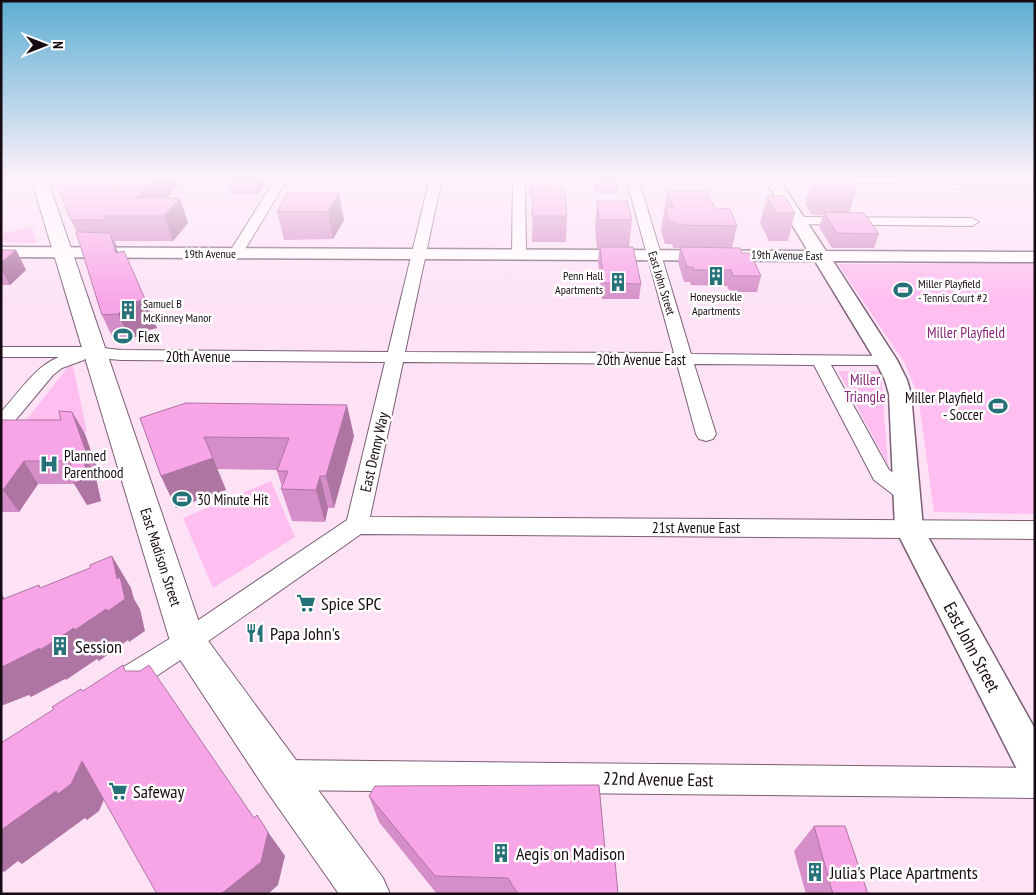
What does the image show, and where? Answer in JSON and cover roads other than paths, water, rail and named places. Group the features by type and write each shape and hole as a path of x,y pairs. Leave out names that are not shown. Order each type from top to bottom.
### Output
{"main road":[{"name":"East Madison Street","path":"54,220 94,352 188,641 367,894"}],"street":[{"path":"236,253 256,220"},
{"name":"East Denny Way","path":"357,525 426,220"},
{"path":"519,220 519,253"},
{"name":"East John Street","path":"644,220 706,434"},
{"path":"798,221 972,222"},
{"path":"798,221 818,256 886,360 896,380 900,394 909,528"},
{"name":"19th Avenue","path":"1,252 418,253"},
{"name":"19th Avenue East","path":"418,253 1035,257"},
{"name":"20th Avenue","path":"1,352 396,357"},
{"path":"26,352 46,360 46,364"},
{"path":"33,386 46,364 58,355 67,352"},
{"path":"1,425 33,386 56,364 94,352"},
{"name":"20th Avenue East","path":"396,357 886,360"},
{"path":"820,360 881,475 907,493"},
{"path":"105,694 188,641 357,525"},
{"name":"21st Avenue East","path":"357,525 1035,530"},
{"name":"East John Street","path":"909,528 1035,766"},
{"name":"22nd Avenue East","path":"281,775 1035,783"}],"place":[{"name":"Honeysuckle Apartments","path":"716,276"},
{"name":"Penn Hall Apartments","path":"618,282"},
{"name":"Miller Playfield - Tennis Court #2","path":"903,290"},
{"name":"Samuel B McKinney Manor","path":"128,310"},
{"name":"Flex","path":"123,336"},
{"name":"Miller Playfield - Soccer","path":"998,406"},
{"name":"Planned Parenthood","path":"49,464"},
{"name":"30 Minute Hit","path":"182,499"},
{"name":"Spice SPC","path":"306,603"},
{"name":"Papa John's","path":"255,633"},
{"name":"Session","path":"60,646"},
{"name":"Safeway","path":"118,791"},
{"name":"Aegis on Madison","path":"501,853"},
{"name":"Julia's Place Apartments","path":"815,872"}],"park label":[{"name":"Miller Playfield","path":"966,332"},
{"name":"Miller Triangle","path":"865,388"}]}
